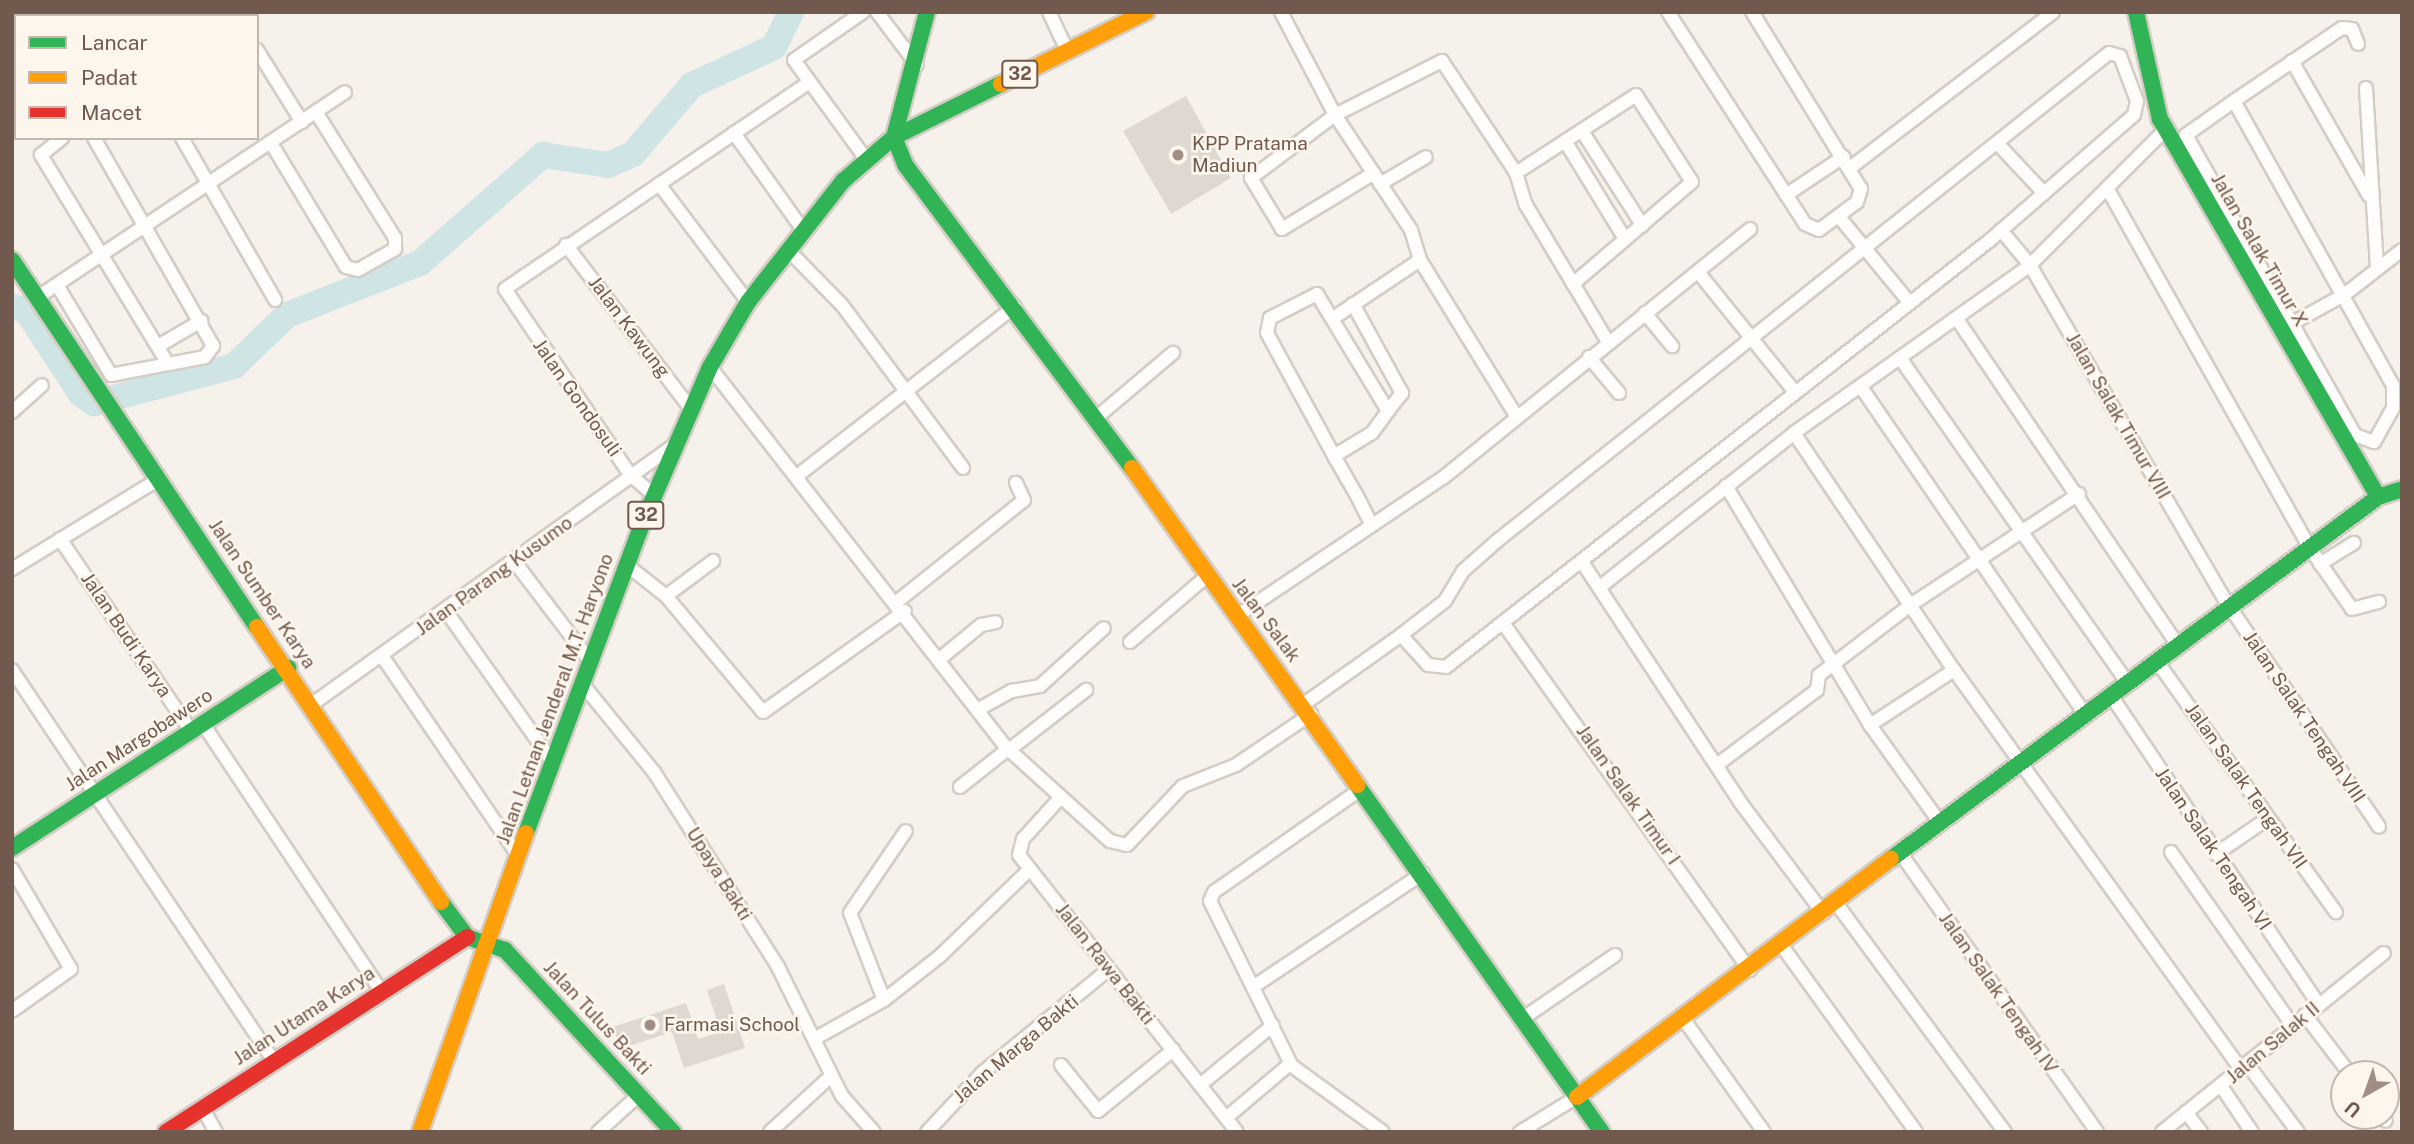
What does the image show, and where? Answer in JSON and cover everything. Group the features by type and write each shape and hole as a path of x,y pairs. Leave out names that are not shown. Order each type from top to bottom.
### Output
{"main road":[{"path":"894,137 917,65 927,12"},
{"name":"32","path":"894,137 1146,12"},
{"name":"Jalan Salak Timur X","path":"2136,12 2151,95 2166,129 2381,495"},
{"name":"Jalan Letnan Jenderal M.T. Haryono","path":"420,1132 484,944 584,686 654,495 710,367 748,302 803,230 866,159 894,137"},
{"name":"Jalan Salak","path":"894,137 913,177 1015,306 1207,576 1308,709 1361,789 1423,873 1602,1132"},
{"name":"Jalan Sumber Karya","path":"15,270 38,297 110,411 288,668 467,937"},
{"path":"1577,1097 1682,1017 1782,946 2126,681 2381,495 2402,489"},
{"name":"Jalan Margobawero","path":"12,848 288,668"},
{"path":"467,937 484,944"},
{"name":"Jalan Utama Karya","path":"166,1132 467,937"},
{"name":"Jalan Tulus Bakti","path":"484,944 505,950 673,1132"}],"street":[{"path":"863,12 795,57 807,84 866,159"},
{"path":"877,12 917,65"},
{"path":"1049,12 1067,50"},
{"path":"1281,12 1335,115 1415,237 1420,260 1515,414"},
{"path":"1668,12 1786,195 1812,229 1840,218 1860,196 1846,163 1752,12"},
{"path":"1786,195 1846,163 2053,12"},
{"path":"2234,101 2395,391 2393,408 2374,442 2355,435 2186,135 2234,101 2292,61 2347,27 2358,44"},
{"path":"259,53 302,122"},
{"path":"710,367 901,606 1008,750 1110,841 1127,845 1183,786 1236,765 1308,709 1401,635 1445,601 1462,571 1497,541 2109,53 2120,56 2137,101 2134,116 2001,230 1582,562 1442,669 1428,665 1401,635"},
{"path":"1426,157 1377,179 1287,228 1278,226 1252,174 1335,115 1439,60 1516,173 1526,205 1608,342"},
{"path":"2292,61 2371,200 2389,260 2344,295 2293,323"},
{"path":"566,246 807,84"},
{"path":"2366,88 2371,200"},
{"path":"38,297 148,227 345,92"},
{"path":"1516,173 1629,99 1644,99 1692,182 1573,284"},
{"path":"271,143 346,267 358,270 395,249 395,238 316,112"},
{"path":"1600,587 1794,433 2030,265 2166,129"},
{"path":"1582,131 1642,225"},
{"path":"734,133 803,230"},
{"path":"60,140 41,155 105,254 160,345 168,364"},
{"path":"57,285 111,375 168,364 213,350 201,321 95,140"},
{"path":"183,140 275,300"},
{"path":"1565,141 1625,239"},
{"path":"1997,142 2044,193"},
{"path":"659,184 748,302"},
{"path":"2107,188 2320,564 2354,610 2379,602"},
{"path":"1840,218 1909,302"},
{"path":"1237,616 1444,477 1515,414 1750,229"},
{"name":"Jalan Salak Timur VIII","path":"2001,230 2030,265 2229,606"},
{"name":"Jalan Gondosuli","path":"566,246 507,286 505,295 632,476 654,495"},
{"name":"Jalan Kawung","path":"566,246 691,409"},
{"path":"788,250 842,305 963,468"},
{"path":"1335,317 1420,260"},
{"path":"1698,272 1795,392"},
{"path":"1371,524 1266,325 1317,294 1335,317 1388,411"},
{"path":"1334,456 1372,433 1402,393 1353,304"},
{"path":"797,476 1015,306"},
{"path":"1645,313 1672,346"},
{"path":"1957,318 2079,494 2177,644"},
{"path":"160,345 201,321"},
{"path":"1096,418 1173,353"},
{"path":"1590,357 1619,393"},
{"path":"1900,358 2021,535 2126,681"},
{"path":"12,412 42,384"},
{"path":"1861,387 1978,562 2084,713"},
{"path":"1794,433 1912,604 1954,670 2244,1068 2298,1132"},
{"name":"Jalan Parang Kusumo","path":"311,705 676,444"},
{"path":"12,569 158,480"},
{"path":"628,566 666,596 763,712 901,606 1024,500 1016,483"},
{"path":"1726,486 1870,724 1941,824"},
{"path":"1718,764 1817,690 1819,676 1912,604 2021,535 2079,494"},
{"name":"Jalan Budi Karya","path":"60,539 197,727 381,991"},
{"path":"2320,564 2354,542"},
{"path":"514,561 591,663"},
{"path":"666,596 713,561"},
{"path":"1582,562 1718,764 2005,1132"},
{"path":"1130,642 1207,576"},
{"name":"Jalan Salak Tengah VIII","path":"2229,606 2379,827"},
{"path":"446,611 554,764"},
{"path":"941,658 981,625 996,622"},
{"name":"Jalan Salak Timur I","path":"1503,623 1750,970"},
{"path":"979,709 1012,691 1040,686 1104,628"},
{"path":"382,656 519,857"},
{"name":"Jalan Salak Tengah VII","path":"2157,660 2267,819 2336,912"},
{"path":"12,670 97,792 274,1061"},
{"path":"1870,724 1954,670"},
{"name":"Upaya Bakti","path":"584,686 654,772 778,967 831,1076 874,1132"},
{"path":"960,787 1086,690"},
{"name":"Jalan Salak Tengah VI","path":"2110,694 2318,1004"},
{"path":"1361,789 1212,894 1214,913 1256,985 1290,1064 1383,1132"},
{"name":"Jalan Rawa Bakti","path":"1061,797 1018,846 1030,869 1237,1132"},
{"path":"2216,855 2267,819"},
{"path":"884,1000 850,914 905,831"},
{"path":"2171,852 2292,1025"},
{"name":"Jalan Salak Tengah IV","path":"1901,854 2097,1132"},
{"path":"12,869 71,969 12,1011"},
{"path":"814,1039 884,1000 1030,869"},
{"path":"1256,985 1423,873"},
{"path":"1782,946 1916,1132"},
{"name":"Jalan Salak II","path":"2162,1132 2384,953"},
{"path":"1522,1018 1615,955"},
{"name":"Jalan Marga Bakti","path":"927,1132 982,1073 1109,969"},
{"path":"2305,1015 2339,1060"},
{"path":"1682,1017 1763,1132"},
{"path":"1200,1085 1273,1025"},
{"path":"1061,1065 1098,1111 1173,1050"},
{"path":"1226,1118 1290,1064"},
{"path":"769,1132 831,1076"},
{"path":"2221,1086 2252,1132"},
{"path":"598,1132 639,1095"},
{"path":"1520,1132 1577,1097"},
{"path":"202,1107 216,1132"},
{"path":"2186,1112 2201,1132"}],"building":[{"name":"KPP Pratama Madiun","path":"1186,96 1231,178 1171,214 1123,131"},
{"path":"724,984 745,1048 684,1068 672,1032 620,1049 613,1027 686,1003 698,1039 721,1032 707,990"}],"waterway":[{"path":"12,307 26,310 81,394 94,403 234,366 287,315 420,263 543,155 608,165 633,154 692,85 774,47 791,12"}],"traffic: fast":[{"path":"927,12 894,137 906,166 1132,468"},
{"path":"2136,12 2160,119 2378,497"},
{"path":"526,833 642,524 710,367 748,302 843,181 894,137 1001,84"},
{"path":"12,260 257,627"},
{"path":"1891,859 2378,497 2402,489"},
{"path":"12,848 288,668"},
{"path":"1357,785 1602,1132"},
{"path":"441,902 467,937 505,950 673,1132"}],"traffic: slow":[{"path":"1001,84 1146,12"},
{"path":"1132,468 1357,785"},
{"path":"257,627 441,902"},
{"path":"420,1132 526,833"},
{"path":"1577,1097 1891,859"}],"traffic: jam":[{"path":"166,1132 467,937"}],"place":[{"name":"KPP Pratama Madiun","path":"1178,155"},
{"name":"Farmasi School","path":"650,1025"}]}
